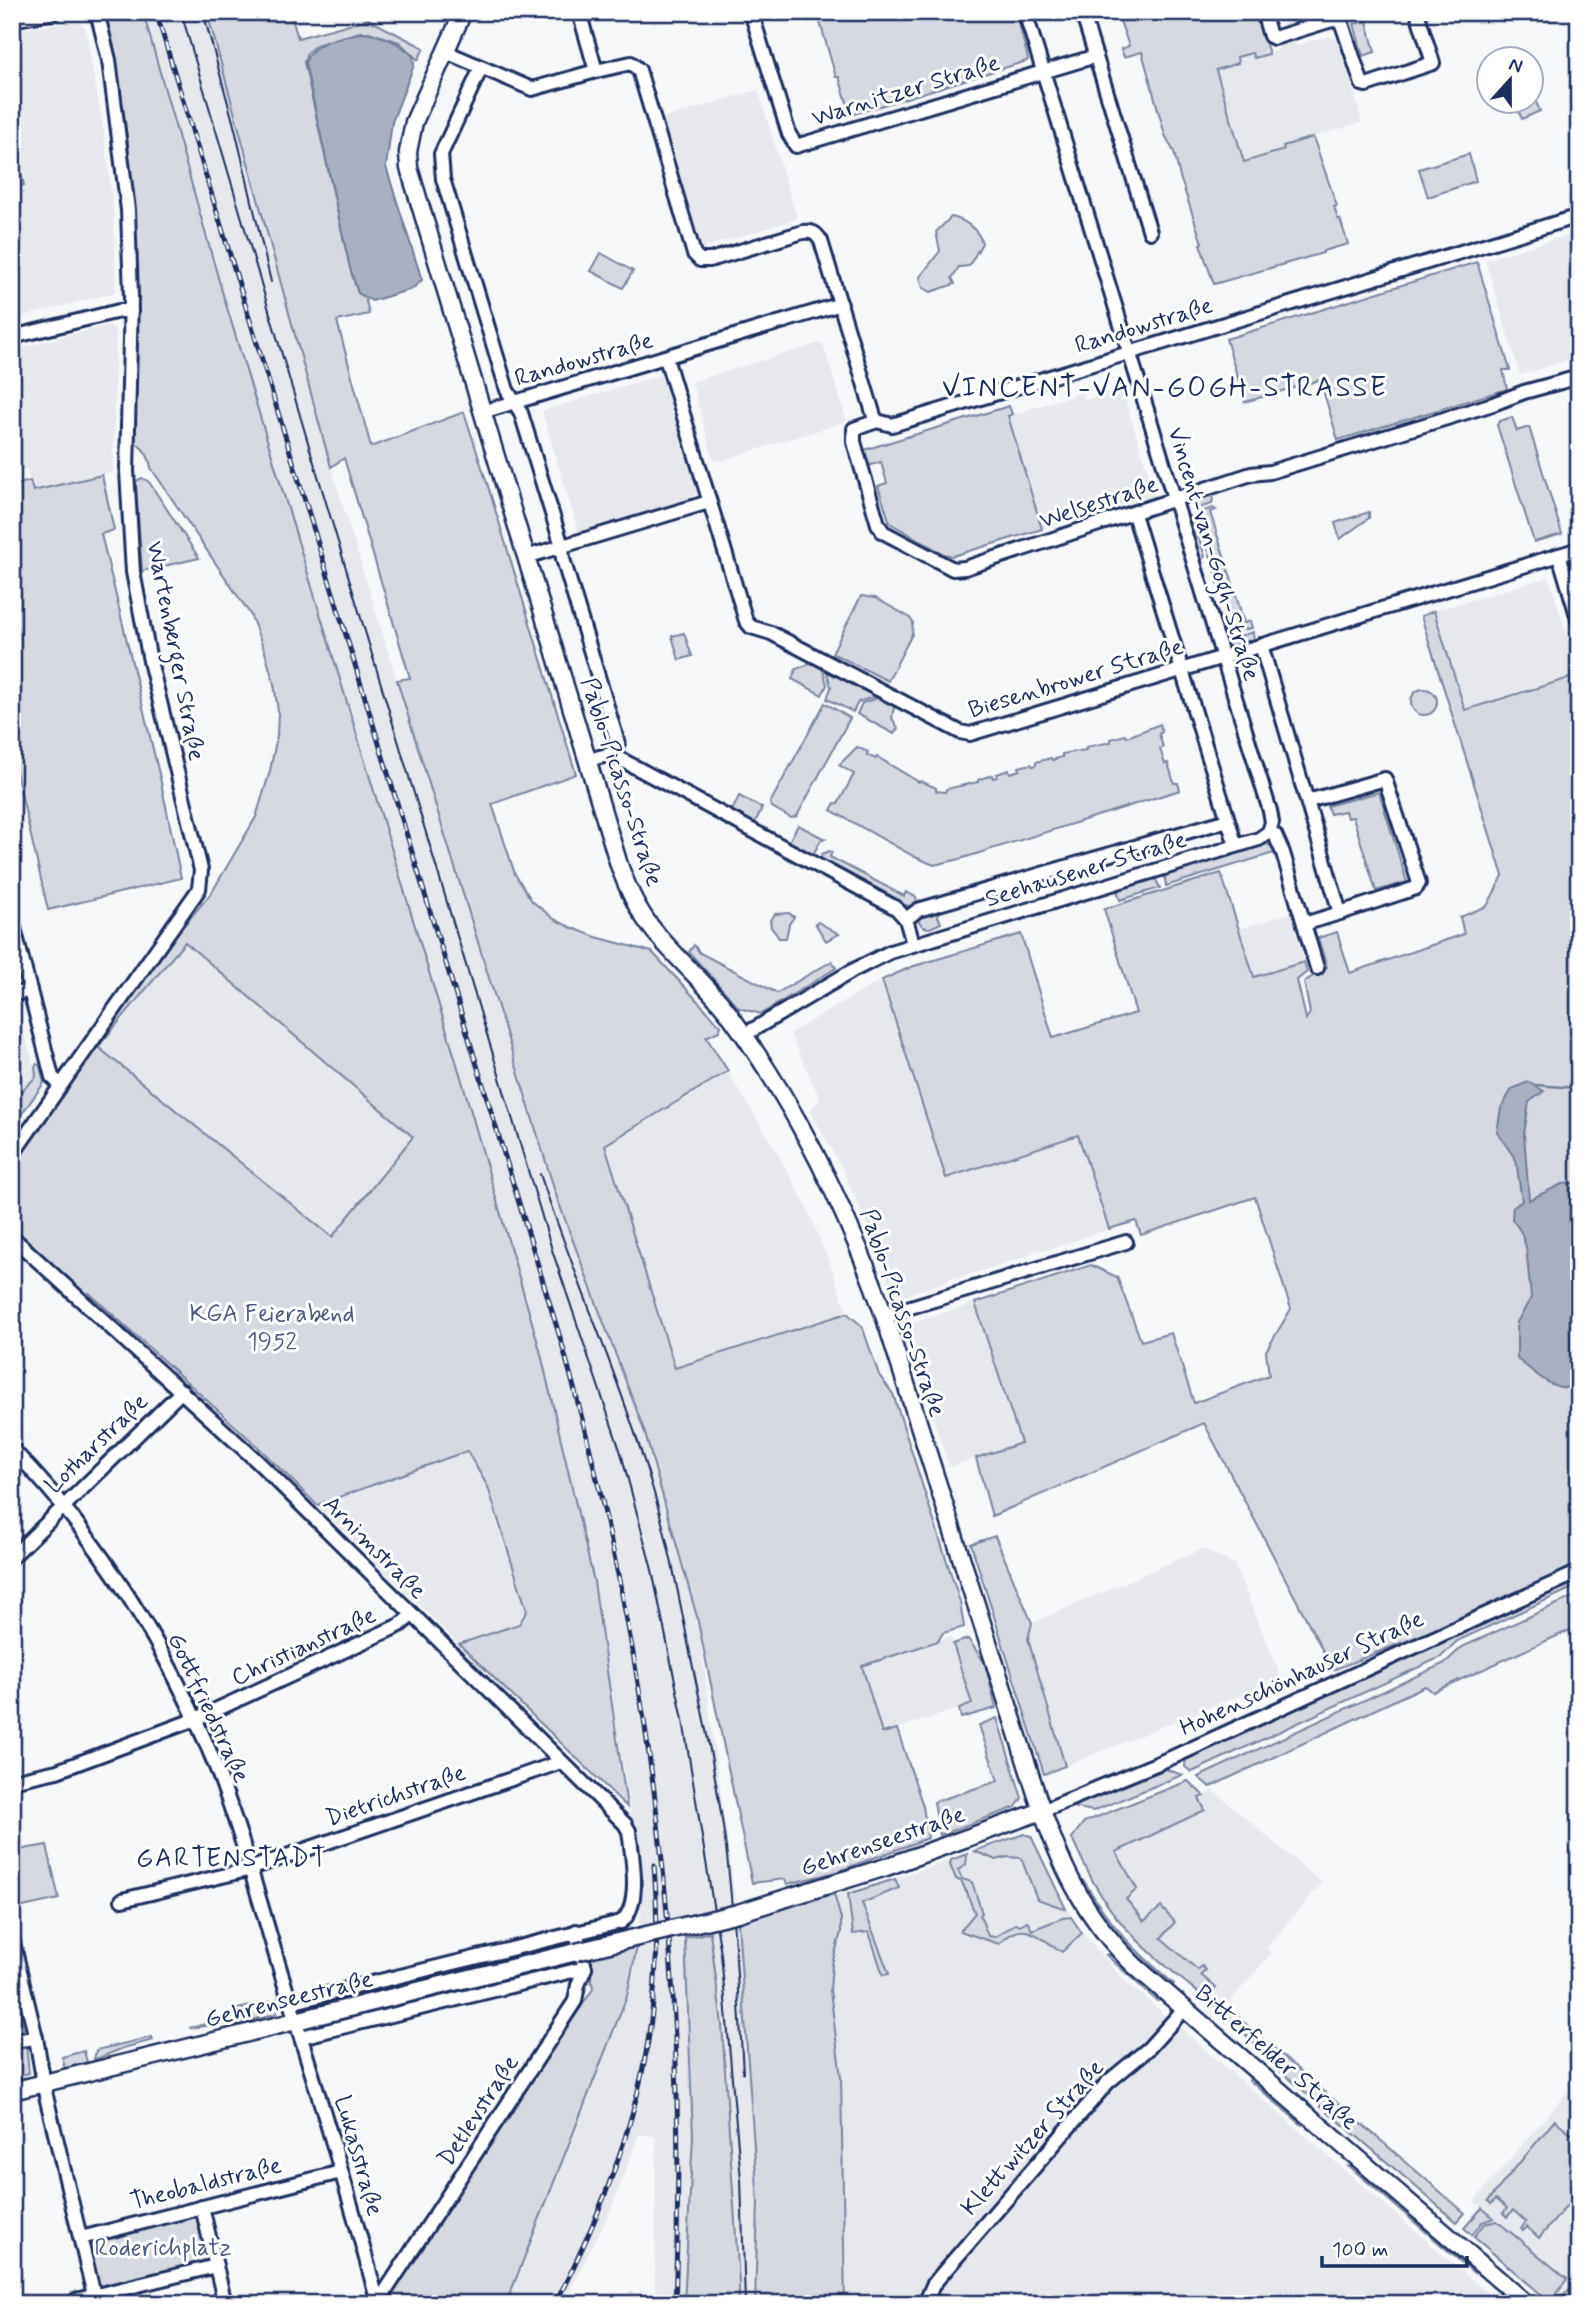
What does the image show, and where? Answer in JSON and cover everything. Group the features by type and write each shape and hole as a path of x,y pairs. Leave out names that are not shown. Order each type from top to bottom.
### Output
{"main road":[{"name":"Pablo-Picasso-Straße","path":"463,12 410,136 409,168 620,865 632,897 650,926 728,1012 744,1035 820,1162 861,1250 1042,1811"},
{"name":"Gehrenseestraße","path":"12,2091 299,2030 576,1952 738,1913 886,1867 1042,1811"},
{"name":"Bitterfelder Straße","path":"1042,1811 1072,1883 1098,1926 1127,1959 1527,2304"}],"street":[{"path":"12,20 55,12"},
{"name":"Wartenberger Straße","path":"12,1155 199,889 201,879 150,662 133,572 127,457 131,311 124,168 109,60 97,12"},
{"path":"579,12 596,71"},
{"name":"Warnitzer Straße","path":"751,12 789,134 796,146 1044,72"},
{"name":"Vincent-van-Gogh-Straße","path":"1025,12 1272,817 1269,832 1275,835 1283,853 1317,968"},
{"path":"1082,12 1150,232"},
{"path":"1262,12 1270,36 1274,38 1332,20 1341,21 1362,84 1366,85 1433,63 1418,12"},
{"path":"446,52 532,89 631,63 639,71 694,254 700,260 710,260 811,231 817,234 877,421"},
{"path":"1044,72 1096,56"},
{"name":"Pablo-Picasso-Straße","path":"481,68 441,155 443,179 504,379 521,413 562,546 563,559 618,743 611,754"},
{"name":"Randowstraße","path":"877,421 892,425 1579,216"},
{"name":"Randowstraße","path":"482,412 841,304"},
{"path":"12,337 119,311 131,311"},
{"name":"Biesenbrower Straße","path":"666,358 746,621 751,627 771,634 960,733 970,734 1579,549"},
{"name":"Welsestraße","path":"877,421 854,429 854,442 878,524 883,532 953,569 965,568 1135,514 1251,474 1270,472 1346,450 1524,392 1579,377"},
{"path":"526,557 709,502"},
{"path":"1135,514 1237,846"},
{"path":"1559,555 1579,622"},
{"name":"Vincent-van-Gogh-Straße","path":"1262,645 1340,913"},
{"path":"588,760 611,754 896,908 906,919 914,944"},
{"path":"1304,924 1416,888 1419,883 1385,779 1308,801"},
{"name":"Seehausener Straße","path":"906,919 918,910 1228,820"},
{"name":"Seehausener Straße","path":"744,1035 870,960 914,944 1259,839 1269,832"},
{"path":"12,920 52,1077 60,1084"},
{"path":"12,995 30,990"},
{"name":"Arnimstraße","path":"12,1237 182,1391 625,1824 629,1831 634,1880 633,1900 628,1917 621,1922"},
{"path":"884,1315 1126,1242"},
{"name":"Lotharstraße","path":"12,1557 182,1391"},
{"name":"Gottfriedstraße","path":"12,1449 63,1506 129,1598 167,1662 196,1719 226,1795 299,2030"},
{"name":"Hohenschönhauser Straße","path":"1042,1811 1173,1757 1579,1572"},
{"name":"Christianstraße","path":"12,1781 57,1771 196,1719 400,1625 412,1615"},
{"name":"Dietrichstraße","path":"122,1899 249,1869 561,1762"},
{"name":"Gehrenseestraße","path":"290,2003 621,1922"},
{"name":"Detlevstraße","path":"377,2303 575,2001 584,1968 576,1931"},
{"path":"12,1938 94,2295"},
{"name":"Gehrenseestraße","path":"299,2030 584,1968"},
{"name":"Klettwitzer Straße","path":"925,2304 933,2285 941,2275 1068,2127 1108,2082 1148,2049 1184,2009"},
{"name":"Lukasstraße","path":"299,2030 377,2303"},
{"path":"12,2041 36,2038"},
{"name":"Theobaldstraße","path":"81,2238 341,2172"},
{"path":"202,2207 225,2304"},
{"path":"368,2264 384,2275 398,2273"},
{"path":"73,2304 76,2300 94,2295 216,2266"}],"shaded area":[{"path":"143,12 207,12 331,467 557,1198 644,1430 697,1617 738,1922 758,2203 755,2304 739,2304 722,2025 709,1932 685,1938 693,2136 684,2304 655,2304 656,2137 639,2134 611,2210 563,2304 506,2304 627,1996 637,1946 641,1910 634,1837 597,1597 540,1350 463,1084 221,288"},
{"path":"76,21 85,27 104,133 114,217 116,290 12,319 12,31"},
{"path":"1329,36 1340,41 1362,122 1284,146 1285,150 1245,162 1216,70 1238,63 1237,57 1252,52 1255,58 1279,50 1278,45 1294,40 1296,45"},
{"path":"758,90 797,219 702,248 668,137 663,138 658,120"},
{"path":"1579,232 1579,357 1520,375 1485,260"},
{"path":"109,325 116,330 113,472 32,491 27,469 12,472 12,350"},
{"path":"823,344 845,422 721,461 713,459 692,382"},
{"path":"663,374 697,488 696,495 689,498 690,503 580,537 542,411"},
{"path":"1122,389 1155,495 1042,529 1008,416 1083,392 1085,400"},
{"path":"1549,577 1579,675 1465,710 1434,611"},
{"path":"1290,913 1304,962 1254,977 1239,929"},
{"path":"185,942 413,1137 331,1237 98,1047"},
{"path":"882,980 946,1177 1078,1135 1109,1229 1043,1251 1035,1250 1028,1256 962,1277 952,1277 945,1282 897,1298 893,1295 875,1243 843,1170 810,1111 820,1099 790,1033"},
{"path":"23,1030 36,1077 12,1100 12,1041"},
{"path":"727,1071 780,1157 808,1210 847,1313 675,1369 605,1145"},
{"path":"975,1303 1021,1443 949,1467 904,1328 906,1325"},
{"path":"467,1451 488,1487 527,1611 519,1624 459,1644 317,1505"},
{"path":"1202,1549 1234,1564 1282,1678 1065,1766 1028,1639 1032,1623"},
{"path":"951,1637 972,1704 882,1734 862,1666"},
{"path":"1214,1791 1322,1883 1266,1948 1272,1953 1223,2009 1146,1944 1105,1883 1111,1850 1178,1806"},
{"path":"1024,1834 1031,1836 1076,1925 1122,1978 1500,2304 844,2304 841,2078 830,1990 832,1964 841,1932 834,1896 915,1872"},
{"path":"1579,2078 1579,2304 1571,2304 1471,2219 1482,2208 1474,2201"}],"green space":[{"name":"KGA Feierabend 1952","path":"102,12 143,12 221,288 463,1084 540,1350 594,1582 627,1807 459,1644 519,1624 527,1611 488,1487 467,1451 317,1505 256,1445 89,1293 134,1335 134,1342 12,1232 12,1165 103,1031 212,892 256,817 277,736 278,711 274,684 250,614 151,468 145,452 132,441 133,196 120,90","holes":["185,942 413,1137 332,1237 98,1047"]},
{"path":"207,12 290,12 298,38 368,19 424,48 418,60 399,42 369,32 360,32 316,45 307,53 304,62 350,268 358,293 365,297 369,314 337,321 371,447 464,412 488,486 576,774 492,804 515,874 532,901 554,919 596,937 652,952 721,1026 719,1031 706,1037 728,1071 605,1145 675,1368 847,1313 862,1326 879,1375 893,1394 960,1602 964,1627 943,1633 938,1641 862,1666 882,1733 897,1729 923,1806 928,1838 836,1872 787,1884 785,1879 752,1883 697,1617 644,1430 557,1198 397,680 410,678 344,458 331,467"},
{"path":"817,12 1016,12 1028,59 851,115 839,77 836,77"},
{"path":"1119,12 1226,12 1228,16 1240,12 1256,12 1269,54 1254,58 1252,53 1237,57 1238,63 1216,70 1244,162 1284,150 1283,146 1313,137 1348,244 1214,284 1174,152 1165,135 1142,52 1124,57 1121,49 1129,46"},
{"path":"1367,21 1375,52 1363,56 1354,24"},
{"path":"1469,154 1476,181 1428,197 1419,169"},
{"path":"18,161 24,185 12,188 12,162"},
{"path":"951,217 970,226 982,243 969,266 959,267 952,278 955,284 931,292 923,288 920,277 940,251 936,232"},
{"path":"601,253 633,271 623,288 591,271"},
{"path":"1477,262 1510,370 1503,370 1507,389 1338,440 1320,380 1245,402 1226,339"},
{"path":"1009,406 1012,414 1008,416 1042,529 953,556 944,554 890,523 878,486 887,483 881,462 868,466 864,450"},
{"path":"1512,417 1517,431 1529,427 1562,534 1534,542 1497,425 1500,421"},
{"path":"102,475 114,530 101,534 160,778 181,878 48,910 12,754 12,486 30,481 33,491"},
{"path":"142,478 149,482 199,558 142,571 136,481"},
{"path":"1208,494 1213,498 1212,504 1195,509 1192,499"},
{"path":"1213,508 1216,510 1210,512 1229,572 1217,575 1197,516 1197,513"},
{"path":"1369,512 1369,518 1340,539 1335,523"},
{"path":"1185,517 1192,517 1205,556 1202,560 1197,555"},
{"path":"1230,574 1244,623 1250,621 1252,628 1233,632 1217,580"},
{"path":"861,596 875,598 913,622 912,634 888,681 832,653"},
{"path":"1434,611 1465,710 1579,675 1579,1566 1459,1620 1333,1670 1204,1423 992,1516 976,1458 1021,1443 975,1303 1091,1265 1117,1277 1141,1341 1171,1333 1194,1403 1269,1375 1266,1351 1291,1309 1255,1197 1141,1235 1136,1221 1109,1229 1078,1135 946,1178 882,980 911,967 1021,934 1053,1038 1136,1013 1104,909 1221,873 1254,977 1304,962 1307,972 1297,980 1306,1019 1310,1013 1304,982 1327,967 1318,938 1337,932 1350,973 1464,934 1460,917 1487,906 1503,876 1421,616"},
{"path":"1253,632 1254,643 1230,649 1223,641"},
{"path":"684,633 692,656 679,660 672,636"},
{"path":"813,658 821,662 827,685 822,695 792,679 796,669 807,665"},
{"path":"825,665 879,695 858,702 853,712 827,699 831,687"},
{"path":"1424,689 1433,693 1437,702 1433,711 1424,715 1415,711 1411,702 1415,693"},
{"path":"884,696 889,698 894,707 892,718 898,728 894,734 857,714 862,703"},
{"path":"825,703 850,718 797,816 791,818 770,803"},
{"path":"1160,724 1162,732 1159,734 1163,747 1160,749 1174,783 1178,783 1180,790 960,859 934,865 831,810 835,803 838,804 854,774 839,765 857,747 919,782 936,788 936,791 945,792 946,789 978,782 992,775 993,778 997,777 997,774 1009,770 1010,773 1020,770 1019,767 1031,764 1033,766 1036,762 1062,757 1062,754 1086,750 1086,747 1111,742 1111,739 1125,735 1127,737"},
{"path":"1379,792 1407,882 1376,891 1353,817 1347,818 1345,811 1330,814 1327,806"},
{"path":"739,796 762,808 753,827 730,815"},
{"path":"798,825 825,839 821,840 811,858 787,845"},
{"path":"1262,843 1272,846 1277,852 1166,886 1164,873"},
{"path":"832,852 830,857 904,896 906,892 916,897 918,905 907,910 909,906 906,905 904,909 899,906 901,901 828,862 825,866 820,859 822,854"},
{"path":"1154,876 1160,888 1120,900 1116,887"},
{"path":"935,909 941,923 930,928 923,927 917,919 918,913"},
{"path":"789,913 794,917 789,924 786,938 779,938 771,927 770,920 775,914"},
{"path":"637,916 727,1020 725,1022 647,936 634,918"},
{"path":"818,922 839,934 826,941 815,923"},
{"path":"694,945 700,953 777,993 832,961 836,968 761,1014 739,1008 689,952"},
{"path":"37,1064 40,1066 44,1083 15,1123 12,1123 12,1100 36,1077"},
{"path":"995,1536 1032,1623 1028,1639 1065,1766 1044,1774 971,1544"},
{"path":"1579,1577 1579,1585 1457,1641 1441,1657 1192,1772 1185,1767 1186,1758 1217,1741"},
{"path":"1579,1594 1579,1626 1433,1692 1425,1686 1210,1787 1198,1777 1445,1663 1462,1647"},
{"path":"968,1639 985,1663 996,1708 961,1718 959,1709 972,1704 953,1644"},
{"path":"997,1718 1022,1798 1016,1807 940,1835 934,1802 998,1781 979,1725"},
{"path":"1166,1769 1182,1775 1093,1811 1072,1807"},
{"path":"1188,1781 1204,1796 1199,1798 1205,1810 1116,1852 1137,1889 1126,1899 1144,1921 1161,1907 1175,1922 1161,1938 1198,1970 1202,1966 1206,1970 1201,1975 1216,1988 1209,1997 1223,2008 1225,2006 1465,2213 1457,2222 1270,2062 1236,2025 1141,1944 1101,1895 1072,1838 1084,1822"},
{"path":"1024,1834 1031,1836 1066,1909 1037,1899 1021,1858 996,1860 974,1851"},
{"path":"47,1845 59,1899 14,1909 12,1851"},
{"path":"967,1854 966,1865 958,1870 962,1879 972,1882 988,1936 995,1937 1015,1924 1020,1925 1027,1921 1032,1930 1071,1917 1082,1933 1062,1952 1031,1932 1016,1932 999,1944 960,1931 975,1913 962,1882 956,1879 950,1865 951,1860"},
{"path":"895,1879 899,1888 862,1903 889,1974 883,1975 869,1932 853,1934 848,1894"},
{"path":"1084,1881 1114,1925 1135,1949 1174,1984 1172,1987 1111,1926 1082,1883"},
{"path":"834,1894 841,1919 841,1932 832,1964 830,1990 841,2078 845,2304 755,2304 758,2203 738,1922"},
{"path":"710,1932 722,2025 739,2304 684,2304 693,2136 685,1938"},
{"path":"637,1946 627,1996 506,2304 381,2304 593,1989 588,1958"},
{"path":"1109,1954 1161,2000 1157,2001 1106,1955"},
{"path":"12,1973 25,2025 23,2030 18,2032 17,2027 22,2025"},
{"path":"279,1996 282,2004 276,2014 252,2020 247,2012 238,2009 276,2000"},
{"path":"238,2016 245,2021 189,2028"},
{"path":"152,2037 153,2040 94,2060 96,2050"},
{"path":"26,2044 29,2073 12,2078 12,2053 15,2052 15,2045"},
{"path":"84,2051 87,2062 65,2069 62,2057"},
{"path":"1251,2077 1304,2123 1302,2125 1249,2080"},
{"path":"1555,2120 1579,2140 1579,2192 1539,2238 1527,2227 1523,2231 1521,2229 1526,2222 1513,2210 1507,2217 1503,2213 1507,2208 1496,2199 1491,2204 1488,2201"},
{"path":"1349,2166 1353,2166 1475,2270 1474,2273"},
{"path":"1482,2208 1494,2218 1482,2222 1472,2235 1464,2228"},
{"name":"Roderichplatz","path":"201,2211 212,2259 208,2266 98,2291 85,2239"},
{"path":"1497,2221 1567,2279 1550,2302 1474,2237 1484,2224"},
{"path":"1572,2287 1579,2292 1579,2304 1553,2304"}],"water":[{"path":"359,33 395,43 413,56 414,65 392,122 386,167 422,280 412,289 372,301 358,293 350,268 305,63 313,50 320,45"},
{"path":"1528,1082 1544,1091 1529,1102 1524,1134 1529,1200 1562,1184 1579,1182 1579,1227 1574,1230 1579,1251 1579,1389 1552,1384 1517,1359 1517,1322 1531,1298 1526,1247 1521,1232 1512,1219 1513,1207 1522,1201 1516,1160 1497,1132 1501,1108 1512,1089"}],"waterway":[{"path":"1534,1085 1579,1088"}],"tram line":[{"path":"181,12 553,1253 621,1453 652,1570 683,1720 721,1954 741,2180 745,2304"},
{"path":"203,12 235,129 271,282"},
{"path":"540,1174 628,1412 670,1554 724,1831 735,1937 743,2073"}],"railway":[{"path":"156,12 562,1344 620,1582 658,1819 669,1938 676,2059 678,2181 675,2304"},
{"path":"555,2304 604,2197 638,2092 649,2038 655,1982 657,1925 654,1865"}],"district":[{"name":"VINCENT-VAN-GOGH-STRASSE","path":"1165,388"},
{"name":"GARTENSTADT","path":"232,1859"}]}
